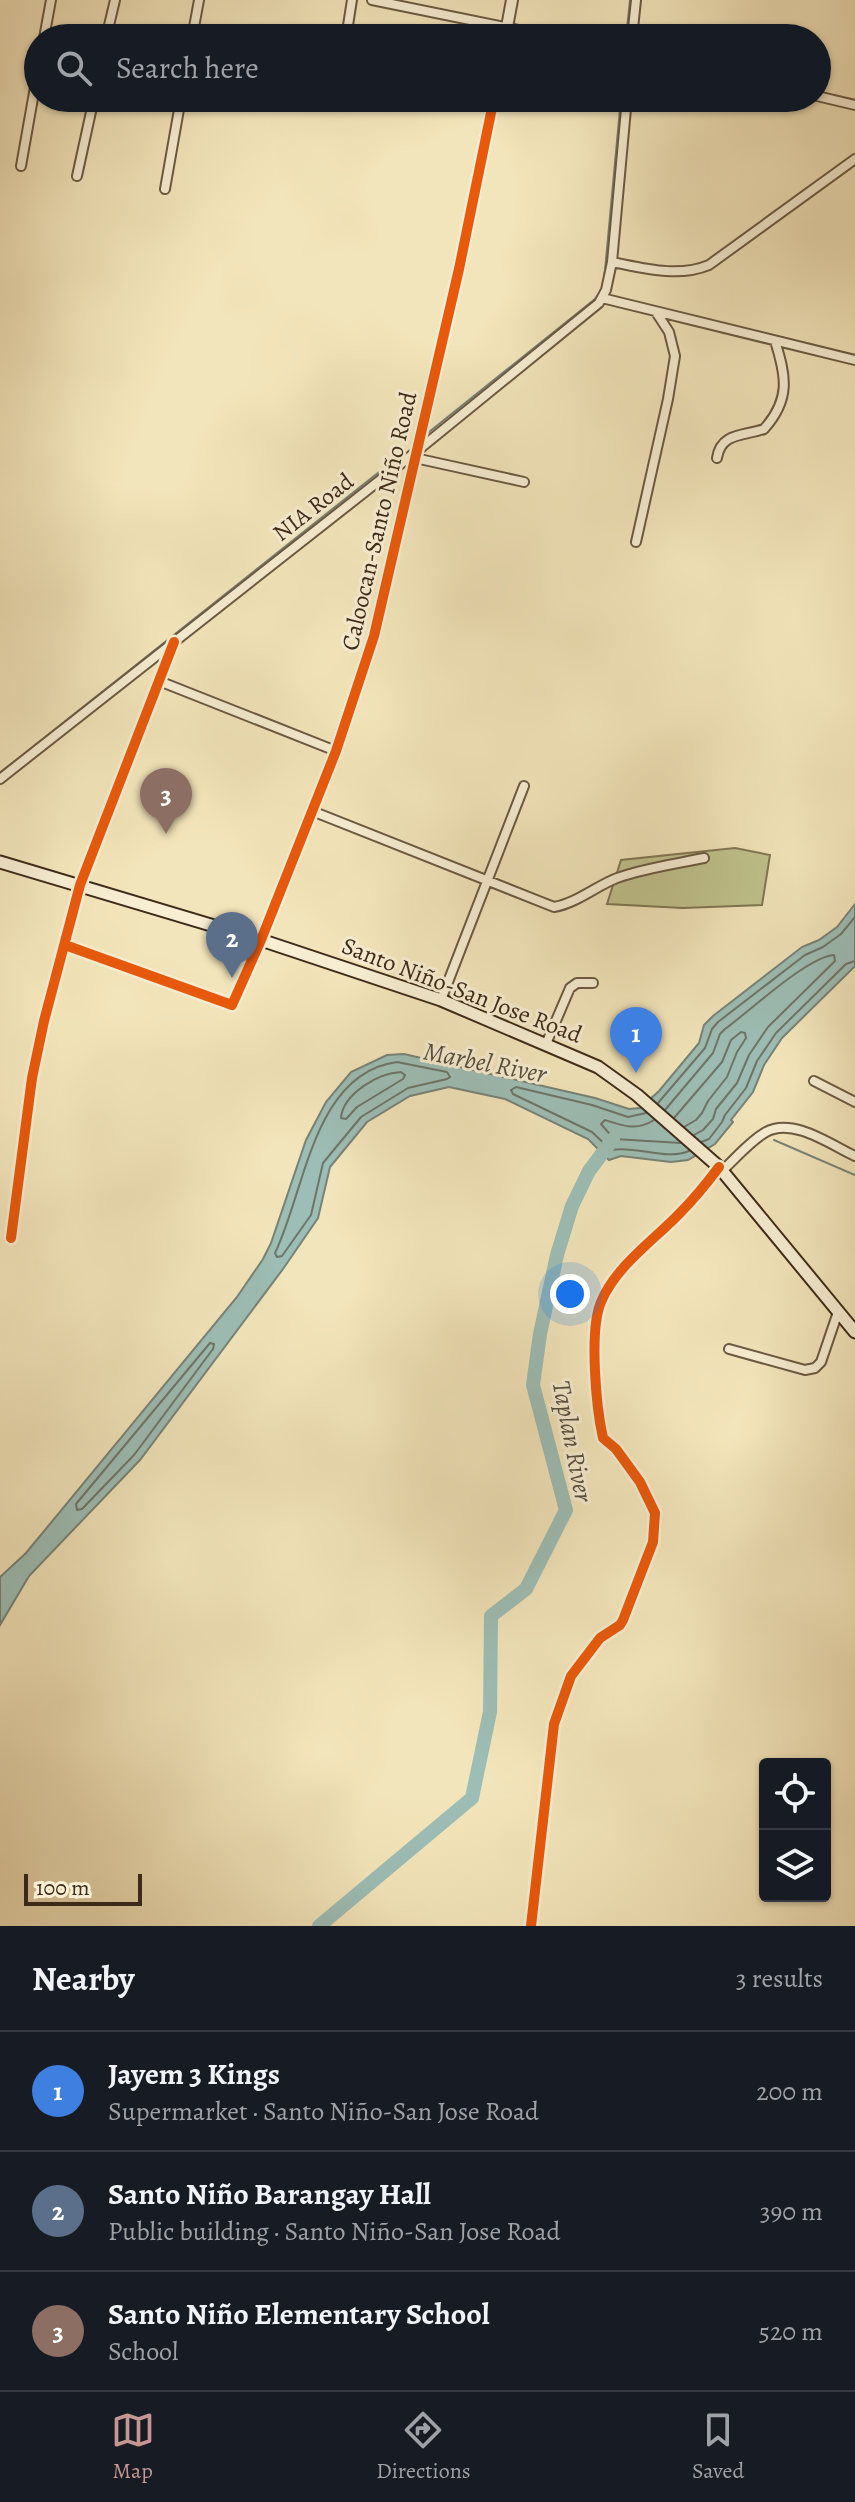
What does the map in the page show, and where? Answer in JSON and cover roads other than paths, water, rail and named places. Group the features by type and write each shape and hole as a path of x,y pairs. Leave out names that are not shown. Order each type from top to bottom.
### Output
{"main road":[{"name":"Santo Niño-San Jose Road","path":"0,862 261,940 441,1000 598,1067 637,1095 721,1169 855,1332"}],"street":[{"path":"47,24 51,0"},
{"path":"109,24 115,0"},
{"path":"195,24 199,0"},
{"path":"348,24 352,0"},
{"path":"372,0 472,24"},
{"path":"508,24 512,0"},
{"path":"633,24 636,0"},
{"path":"831,99 855,105"},
{"path":"21,166 31,112"},
{"path":"77,176 91,112"},
{"path":"165,189 179,112"},
{"name":"Caloocan-Santo Niño Road","path":"261,940 336,751 377,625 465,244 491,112"},
{"path":"626,112 612,262 602,298 855,360"},
{"path":"612,262 672,271 690,271 709,265 855,159"},
{"name":"NIA Road","path":"0,779 416,455 602,298"},
{"path":"636,542 675,356 669,332 655,312"},
{"path":"717,458 726,440 764,429 784,393 783,365 775,341"},
{"path":"416,455 524,482"},
{"path":"11,1238 32,1078 80,885 174,642"},
{"path":"159,681 336,751"},
{"path":"441,1000 524,786"},
{"path":"312,811 554,907 565,905 639,871 704,858"},
{"path":"65,945 232,1005 261,940"},
{"path":"546,1044 570,988 577,983 593,983"},
{"path":"814,1081 855,1102"},
{"path":"531,1926 554,1724 574,1671 600,1638 623,1620 656,1527 652,1503 640,1482 616,1449 603,1438 595,1357 595,1323 601,1301 638,1253 721,1169 772,1129 803,1132 855,1156"},
{"path":"729,1349 805,1370 815,1368 821,1362 838,1312"}],"water":[{"path":"855,904 855,966 782,1038 764,1065 753,1092 715,1144 688,1160 671,1162 621,1156 609,1160 588,1139 505,1099 449,1087 410,1096 367,1122 330,1167 318,1218 283,1269 140,1460 29,1576 0,1625 0,1577 26,1553 237,1297 263,1259 306,1140 326,1102 351,1072 387,1055 404,1054 595,1098 629,1109 640,1108 659,1091 699,1043 704,1025 713,1016 802,947 837,927"}],"waterway":[{"path":"627,24 630,0"},
{"path":"604,281 620,112"},
{"path":"424,436 595,299 603,287"},
{"path":"0,773 403,453"},
{"name":"Taplan River","path":"319,1926 472,1798 490,1712 491,1616 526,1589 566,1510 533,1385 557,1255 572,1206 589,1171 613,1139"},
{"path":"774,1140 855,1175"}],"place":[{"name":"Santo Niño Elementary School","path":"166,834"},
{"name":"Santo Niño Barangay Hall","path":"232,978"},
{"name":"Jayem 3 Kings","path":"636,1073"}],"water label":[{"name":"Marbel River","path":"485,1062"}]}
